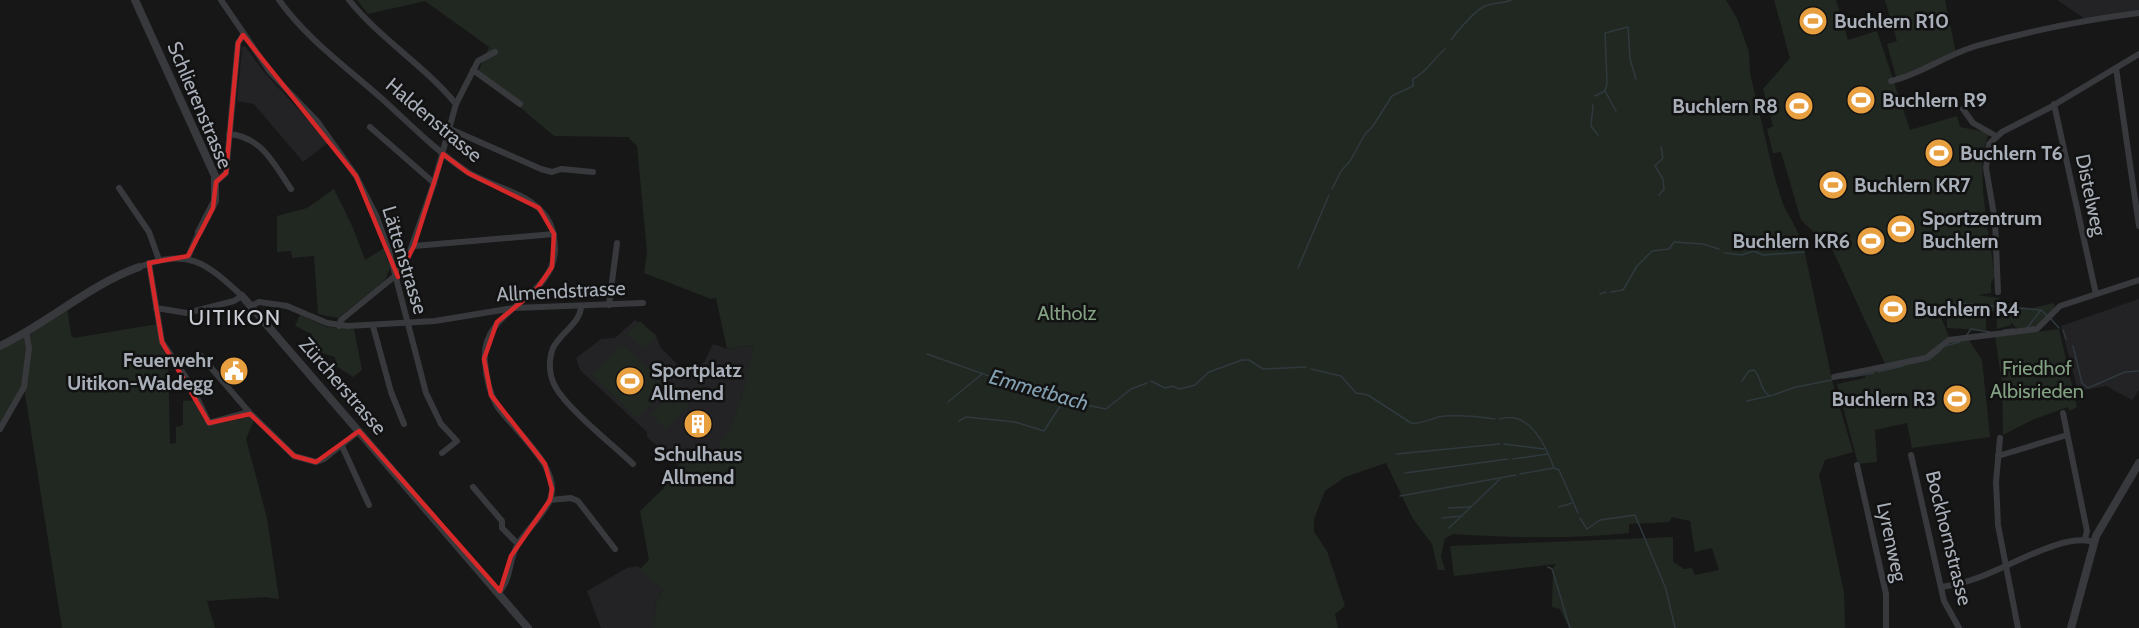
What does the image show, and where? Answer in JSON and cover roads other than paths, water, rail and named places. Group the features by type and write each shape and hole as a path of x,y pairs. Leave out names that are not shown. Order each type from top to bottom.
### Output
{"street":[{"name":"Schlierenstrasse","path":"135,0 186,107 216,182 217,192 213,208 198,232 188,257"},
{"name":"Lättenstrasse","path":"221,0 270,72 317,121 356,176 376,215 395,276 420,375 432,408 441,424 456,441 442,453"},
{"name":"Haldenstrasse","path":"279,0 308,32 443,154 468,173 532,202 547,218 554,234"},
{"path":"349,0 371,25 434,78 456,104"},
{"path":"1891,81 1914,75 1976,46 2089,19 2139,13"},
{"path":"216,182 226,173 237,43 243,35"},
{"path":"339,326 341,320 395,276 414,246 456,104 478,61 495,52"},
{"path":"1998,292 1995,221 1986,160 1989,144 1996,136 2139,54"},
{"path":"2116,68 2139,226"},
{"path":"473,70 520,104"},
{"name":"Distelweg","path":"2054,104 2096,294"},
{"path":"1963,109 1973,123 1996,136"},
{"path":"370,127 434,183"},
{"path":"450,129 472,136 541,169 552,172 561,169 593,172"},
{"path":"229,134 243,135 257,143 291,189"},
{"path":"119,188 149,232 159,260"},
{"path":"414,246 554,234 555,258 548,276 536,290 497,322 488,338 484,359 487,383 497,406 545,464 551,479 550,500 511,556 506,584 498,593"},
{"path":"609,305 617,243"},
{"path":"0,346 103,283 149,263 188,257"},
{"name":"Zürcherstrasse","path":"188,257 220,277 252,305 528,628"},
{"path":"149,263 162,342 191,385 209,423 249,412"},
{"path":"1834,377 1926,358 1949,340 2037,329 2060,306 2139,280"},
{"path":"156,308 187,313 234,301 242,296"},
{"name":"Allmendstrasse","path":"252,305 259,302 287,306 339,326 373,326 444,320 514,308 643,303"},
{"path":"581,306 579,317 553,349 550,363 552,380 563,397 633,464"},
{"path":"373,326 391,392 404,424"},
{"path":"0,429 24,387 29,348 26,332"},
{"path":"201,356 249,412 294,456 301,460 316,462 331,456 359,431"},
{"path":"2063,413 2087,528 2085,539"},
{"path":"1998,456 2067,435"},
{"path":"2000,438 1996,506 2005,567 2018,628"},
{"path":"342,446 369,505"},
{"name":"Bockhornstrasse","path":"1911,454 1949,613 1959,628"},
{"path":"2071,628 2094,543 2139,464"},
{"name":"Lyrenweg","path":"1857,465 1886,594 1886,628"},
{"path":"473,487 502,521 502,528 518,544"},
{"path":"550,500 572,498 579,501 615,549"},
{"path":"1942,587 2005,567 2051,547 2085,539 2094,543"}],"waterway":[{"path":"1451,40 1483,7 1511,0"},
{"path":"1595,96 1605,91 1607,83 1605,33 1628,27 1630,59 1636,79"},
{"path":"1332,189 1341,171 1350,161 1365,134 1373,126 1392,96 1413,86 1413,79 1445,49"},
{"path":"1605,91 1616,111"},
{"path":"1593,105 1591,126 1598,135"},
{"path":"1659,195 1664,189 1663,179 1655,166 1663,158 1661,147"},
{"path":"1298,268 1329,195"},
{"path":"1611,292 1623,290 1637,266 1652,251 1669,249 1674,242 1703,244 1719,249"},
{"path":"1725,253 1742,255 1753,251 1763,255 1804,252"},
{"path":"1600,294 1606,292"},
{"path":"1944,309 1959,303 2041,310"},
{"path":"2027,328 2041,310 2047,316"},
{"path":"2051,319 2059,328"},
{"path":"1966,336 1971,329 1990,332"},
{"path":"2004,330 2014,329"},
{"path":"2063,330 2066,339"},
{"path":"1945,346 1960,342"},
{"path":"2073,346 2082,383 2088,388 2125,372 2139,371"},
{"path":"1929,360 1941,350"},
{"name":"Emmetbach","path":"927,354 1051,398 1106,409 1131,389 1147,383"},
{"name":"Emmetbach","path":"1151,381 1165,388 1172,386 1180,389 1195,385 1209,372 1242,360 1249,360 1263,369 1306,367"},
{"path":"1878,372 1903,366"},
{"name":"Emmetbach","path":"1311,369 1341,376 1356,393 1368,395 1411,423 1444,416 1495,419"},
{"path":"1742,381 1749,371 1754,370 1764,391 1770,396 1796,387 1832,380"},
{"path":"1851,377 1874,373"},
{"path":"948,402 982,374"},
{"path":"1843,378 1849,377"},
{"path":"1747,401 1769,396"},
{"path":"959,421 966,417 1015,422 1044,431 1064,400"},
{"name":"Emmetbach","path":"1500,419 1520,420 1535,432 1554,468 1559,470 1578,513"},
{"path":"1396,454 1500,444"},
{"path":"1504,444 1544,449"},
{"path":"1513,459 1548,454"},
{"path":"1405,473 1508,459"},
{"path":"1520,474 1554,468"},
{"path":"1400,496 1516,475"},
{"path":"1449,528 1500,479"},
{"path":"1559,507 1572,503"},
{"path":"1448,508 1471,507"},
{"name":"Emmetbach","path":"1580,518 1587,529 1600,520 1635,515 1666,589 1675,628"},
{"path":"1442,518 1462,516"},
{"path":"1548,567 1552,569 1570,628"}],"place":[{"name":"Buchlern R10","path":"1813,21"},
{"name":"Buchlern R9","path":"1861,100"},
{"name":"Buchlern R8","path":"1799,106"},
{"name":"Buchlern T6","path":"1939,153"},
{"name":"Buchlern KR7","path":"1833,185"},
{"name":"Sportzentrum Buchlern","path":"1901,229"},
{"name":"Buchlern KR6","path":"1871,241"},
{"name":"Buchlern R4","path":"1893,309"},
{"name":"Feuerwehr Uitikon-Waldegg","path":"234,371"},
{"name":"Sportplatz Allmend","path":"630,381"},
{"name":"Buchlern R3","path":"1957,399"},
{"name":"Schulhaus Allmend","path":"698,424"}],"district":[{"name":"UITIKON","path":"235,317"}],"park label":[{"name":"Altholz","path":"1067,313"},
{"name":"Friedhof Albisrieden","path":"2037,380"}]}
